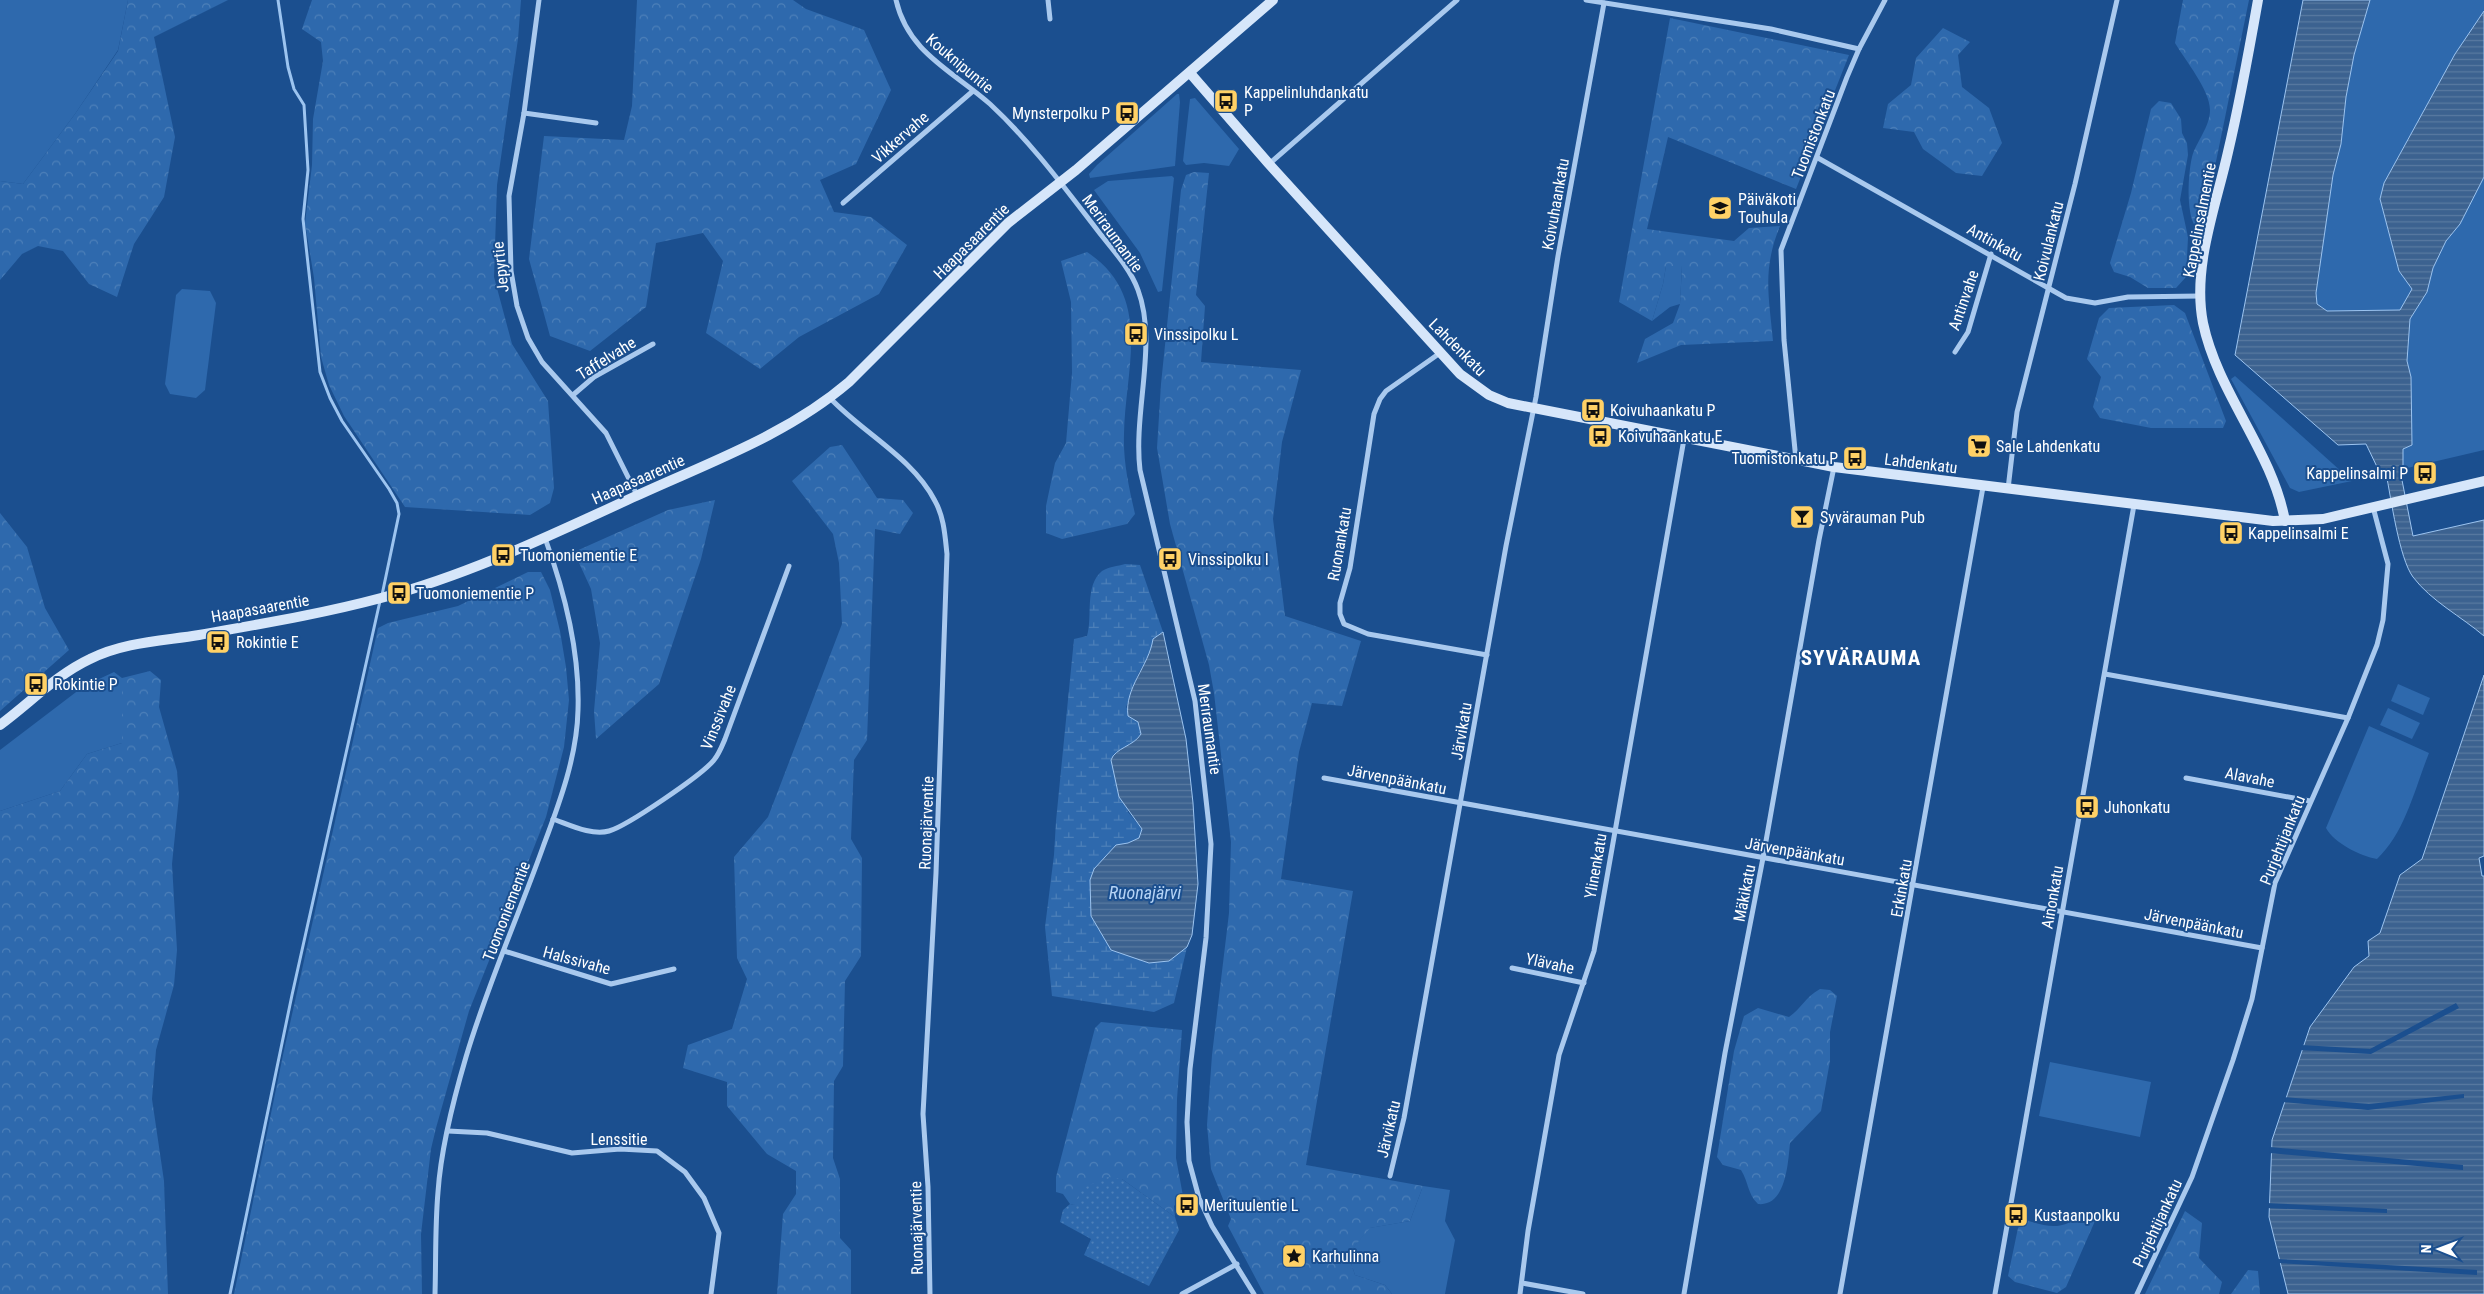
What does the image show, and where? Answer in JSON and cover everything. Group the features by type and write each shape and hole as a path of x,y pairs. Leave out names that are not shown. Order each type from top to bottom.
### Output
{"main road":[{"name":"Haapasaarentie","path":"0,725 54,682 92,658 135,644 304,616 381,598 469,570 545,538 787,427 830,398 895,338 1008,223 1060,183 1273,0"},
{"name":"Kappelinsalmentie","path":"2258,0 2244,80 2204,254 2200,296 2203,323 2214,361 2230,398 2272,477 2285,521"},
{"name":"Lahdenkatu","path":"1190,73 1269,164 1440,353 1466,380 1488,395 1533,409 1834,467 2008,490 2285,521 2322,519 2484,481"}],"street":[{"name":"Jepyrtie","path":"539,0 524,113 509,196 511,271 517,306 528,338 542,362 606,433 638,495"},
{"name":"Kouknipuntie","path":"896,0 907,30 916,44 1011,125 1060,183"},
{"path":"1048,0 1050,20"},
{"path":"1269,164 1457,0"},
{"path":"1586,0 1771,29 1859,49"},
{"name":"Tuomistonkatu","path":"1796,460 1784,340 1781,258 1786,236 1859,49 1885,0"},
{"name":"Koivulankatu","path":"2008,490 2017,412 2050,287 2117,0"},
{"name":"Koivuhaankatu","path":"1533,409 1558,256 1604,3"},
{"name":"Vikkervahe","path":"843,203 973,91"},
{"path":"524,113 596,123"},
{"name":"Antinkatu","path":"1818,158 2050,287 2066,298 2095,303 2128,297 2200,296"},
{"name":"Meriraumantie","path":"1060,183 1128,270 1143,304 1146,323 1139,412 1138,450 1140,470 1195,701 1211,844 1209,903 1190,1069 1187,1122 1189,1161 1199,1198 1212,1226 1254,1294"},
{"name":"Antinvahe","path":"1955,352 1968,332 1991,254"},
{"name":"Taffelvahe","path":"573,395 594,377 653,344"},
{"name":"Ruonankatu","path":"1440,353 1386,391 1380,399 1374,414 1350,568 1340,603 1340,614 1344,624 1368,634 1487,655"},
{"name":"Ruonajärventie","path":"830,398 847,416 898,457 923,483 936,502 941,517 947,554 936,873 923,1114 928,1187 930,1294"},
{"name":"Järvikatu","path":"1390,1176 1404,1118 1533,409"},
{"name":"Ylinenkatu","path":"1520,1294 1528,1231 1560,1055 1594,951 1613,832 1684,439"},
{"name":"Mäkikatu","path":"1684,1294 1815,559 1834,467"},
{"name":"Erkinkatu","path":"1840,1294 1914,886 1983,487"},
{"name":"Ainonkatu","path":"1995,1294 2134,505"},
{"name":"Purjehtijankatu","path":"2138,1294 2192,1177 2252,999 2275,883 2348,718 2376,646 2383,620 2388,564 2373,506"},
{"name":"Tuomoniementie","path":"435,1294 438,1190 448,1131 465,1059 553,820 566,779 575,739 578,712 576,660 565,600 545,538"},
{"name":"Vinssivahe","path":"553,820 586,830 608,831 626,824 696,776 715,760 725,739 789,566"},
{"path":"2105,674 2348,718"},
{"name":"Järvenpäänkatu","path":"1324,778 1914,886 2063,910 2262,948"},
{"name":"Alavahe","path":"2186,778 2310,801"},
{"name":"Halssivahe","path":"504,951 562,971 611,984 674,969"},
{"name":"Ylävahe","path":"1512,968 1584,983"},
{"name":"Lenssitie","path":"448,1131 487,1133 572,1152 620,1149 657,1151 686,1172 704,1198 719,1233 711,1294"},
{"path":"1182,1294 1237,1264"},
{"path":"1522,1283 1583,1294"}],"green space":[{"path":"0,0 128,0 118,50 75,114 23,184 0,181"},
{"path":"128,0 228,0 154,37 175,137 164,197 134,244 117,297 89,284 63,251 38,246 22,254 0,280 0,181 23,184 75,114 118,51"},
{"path":"312,0 521,0 518,39 497,185 494,277 512,344 548,401 554,488 550,503 530,515 405,507 344,416 329,385 321,357 314,278 305,223 312,165 313,119 323,61 321,42 302,29"},
{"path":"637,0 793,0 806,9 864,30 891,90 856,164 820,180 834,212 871,217 907,245 879,294 799,337 760,369 706,333 723,261 703,233 656,243 646,307 590,351 550,336 529,259 544,136 624,140 632,106"},
{"path":"2183,0 2249,0 2211,186 2201,221 2195,226 2189,202 2191,164 2194,151 2208,122 2210,110 2202,84 2175,43"},
{"path":"2370,0 2484,0 2484,11 2455,54 2384,183 2380,199 2399,271 2412,289 2401,310 2327,311 2317,304 2316,293 2333,175 2341,144 2346,97 2354,55"},
{"path":"1670,18 1849,55 1796,189 1668,137 1647,229 1734,241 1749,228 1780,226 1771,256 1768,283 1773,341 1681,345 1637,363 1645,339 1673,323 1680,304 1682,266 1666,266 1663,284 1652,321 1619,302"},
{"path":"1943,28 1970,42 1958,55 1962,87 1989,108 2002,143 1982,176 1956,173 1923,149 1914,132 1883,128 1888,104 1911,85 1916,58"},
{"path":"1179,94 1180,102 1175,166 1090,178 1089,174 1097,165"},
{"path":"1195,98 1239,149 1229,166 1204,163 1186,165 1183,161 1190,99"},
{"path":"2159,101 2171,103 2181,119 2182,133 2187,143 2188,155 2180,200 2188,237 2186,277 2176,288 2148,288 2130,277 2114,272 2110,263 2131,193 2151,109"},
{"path":"1194,172 1209,173 1196,295 1205,306 1201,362 1301,370 1282,442 1273,519 1285,616 1361,641 1342,706 1312,703 1299,752 1281,879 1353,891 1306,1165 1423,1186 1410,1221 1370,1228 1348,1254 1355,1275 1385,1285 1392,1294 1264,1294 1228,1226 1231,1219 1211,1169 1207,1125 1212,1055 1229,913 1231,842 1214,693 1209,665 1170,524 1157,448 1161,384 1181,190 1186,175"},
{"path":"1172,176 1174,178 1162,291 1158,292 1140,253 1094,190 1108,181"},
{"path":"2484,177 2484,450 2403,469 2403,448 2412,445 2411,377 2407,361 2410,319 2427,292 2433,268 2446,241 2460,224"},
{"path":"1087,252 1108,270 1121,290 1128,312 1131,335 1125,409 1124,455 1135,514 1127,524 1062,539 1046,533 1046,506 1055,463 1066,443 1072,373 1071,302 1061,261"},
{"path":"1666,266 1682,266 1680,304 1670,307 1652,321 1663,284"},
{"path":"182,289 210,291 216,303 205,390 196,398 170,394 165,384 176,295"},
{"path":"2174,305 2185,313 2226,421 2223,428 2151,428 2100,418 2093,407 2101,377 2087,359 2099,318 2109,308"},
{"path":"2235,376 2352,481 2299,492 2290,488 2231,379"},
{"path":"842,445 877,498 903,500 913,513 900,534 875,529 867,740 854,760 851,839 862,858 861,956 845,981 843,1066 834,1081 833,1158 840,1179 840,1238 851,1250 851,1294 777,1294 783,1214 796,1194 796,1171 767,1154 727,1106 727,1082 683,1068 688,1045 732,1029 747,979 737,958 734,857 768,817 842,624 839,563 833,534 792,481 830,447"},
{"path":"715,500 701,559 659,684 596,739 594,711 600,643 591,589 574,552 668,510"},
{"path":"0,513 27,547 45,608 69,650 0,711"},
{"path":"1125,564 1140,565 1163,632 1153,639 1150,654 1138,674 1126,707 1138,722 1141,734 1130,745 1113,755 1128,812 1142,829 1139,838 1128,843 1116,845 1094,869 1090,880 1091,916 1111,950 1149,963 1169,961 1187,947 1174,1003 1154,1012 1052,996 1045,927 1054,855 1074,639 1087,636 1091,593 1096,577 1104,570"},
{"path":"528,572 541,572 550,590 560,631 569,700 564,747 546,817 469,1011 436,1128 431,1149 421,1234 422,1294 234,1294 283,1055 378,628 388,623 458,606"},
{"path":"150,671 161,680 159,707 177,771 179,796 172,864 177,950 174,985 156,1050 152,1099 164,1181 168,1294 0,1294 0,811 60,791 87,754 122,743 122,678"},
{"path":"114,672 122,678 122,743 87,754 60,791 0,811 0,750 84,686"},
{"path":"2398,684 2430,698 2423,715 2391,701"},
{"path":"2388,708 2420,723 2412,739 2380,725"},
{"path":"2369,726 2429,753 2402,823 2387,848 2377,859 2363,855 2341,844 2326,828"},
{"path":"1820,989 1830,990 1837,996 1830,1032 1830,1061 1821,1111 1790,1143 1784,1182 1775,1199 1767,1203 1758,1204 1752,1196 1741,1170 1723,1165 1717,1157 1734,1051 1744,1016 1758,1008 1789,1017 1811,995"},
{"path":"1101,1022 1182,1030 1177,1099 1176,1158 1183,1196 1174,1206 1175,1217 1122,1179 1074,1205 1070,1204 1063,1194 1056,1192 1056,1177 1095,1028"},
{"path":"2050,1062 2151,1082 2140,1137 2039,1116"},
{"path":"1108,1177 1122,1179 1175,1217 1179,1230 1149,1286 1084,1255 1091,1239 1060,1222 1063,1210 1070,1204 1074,1205 1083,1188"},
{"path":"1423,1186 1450,1190 1445,1221 1455,1240 1445,1294 1392,1294 1385,1285 1355,1275 1348,1254 1369,1228 1410,1221"},
{"path":"2185,1211 2202,1223 2199,1258 2222,1282 2219,1294 2145,1294"},
{"path":"2088,1212 2095,1221 2066,1287 2057,1293 2015,1282 2008,1276 2018,1228 2026,1220 2044,1225 2058,1226"},
{"path":"2248,1270 2258,1271 2260,1294 2231,1294"}],"water":[{"path":"2303,0 2370,0 2354,55 2346,97 2341,144 2333,175 2316,293 2317,304 2327,311 2400,310 2412,289 2399,271 2380,199 2384,183 2455,54 2484,11 2484,177 2460,224 2446,241 2433,268 2427,292 2410,319 2407,361 2411,377 2412,445 2403,449 2403,469 2400,470 2413,536 2484,520 2484,636 2429,594 2413,577 2408,568 2400,542 2386,473 2380,473 2366,444 2338,445 2235,355"},
{"name":"Ruonajärvi","path":"1163,632 1186,739 1193,803 1198,884 1192,935 1187,947 1169,961 1149,963 1111,950 1091,916 1090,880 1094,869 1116,845 1128,843 1139,838 1142,829 1119,797 1111,760 1116,753 1141,734 1138,722 1128,716 1130,696 1151,649 1153,639"},
{"path":"2484,675 2484,856 2479,858 2482,876 2484,876 2484,1294 2288,1294 2269,1217 2272,1140 2310,1027 2354,967 2369,956 2368,941 2380,933 2400,875 2422,859"}],"pier":[{"path":"2456,1003 2459,1008 2371,1054 2300,1050 2301,1045 2370,1049"},
{"path":"2464,1094 2464,1098 2368,1110 2282,1102 2283,1097 2369,1104"},
{"path":"2270,1147 2463,1165 2463,1170 2269,1153"},
{"path":"2266,1203 2387,1209 2387,1213 2266,1208"},
{"path":"2278,1259 2477,1270 2477,1275 2278,1263"}],"waterway":[{"path":"278,0 288,67 294,89 304,105 308,170 303,219 320,372 330,398 342,421 389,489 397,503 399,514 382,595"},
{"path":"230,1294 292,995 380,601"}],"place":[{"name":"Kappelinluhdankatu P","path":"1226,101"},
{"name":"Mynsterpolku P","path":"1127,113"},
{"name":"Päiväkoti Touhula","path":"1720,208"},
{"name":"Vinssipolku L","path":"1136,334"},
{"name":"Koivuhaankatu P","path":"1593,410"},
{"name":"Koivuhaankatu E","path":"1600,436"},
{"name":"Sale Lahdenkatu","path":"1979,446"},
{"name":"Tuomistonkatu P","path":"1855,458"},
{"name":"Kappelinsalmi P","path":"2425,473"},
{"name":"Syvärauman Pub","path":"1802,517"},
{"name":"Kappelinsalmi E","path":"2231,533"},
{"name":"Tuomoniementie E","path":"503,555"},
{"name":"Vinssipolku I","path":"1170,559"},
{"name":"Tuomoniementie P","path":"399,593"},
{"name":"Rokintie E","path":"218,642"},
{"name":"Rokintie P","path":"36,684"},
{"name":"Juhonkatu","path":"2087,807"},
{"name":"Merituulentie L","path":"1187,1205"},
{"name":"Kustaanpolku","path":"2016,1215"},
{"name":"Karhulinna","path":"1294,1256"}],"district":[{"name":"SYVÄRAUMA","path":"1861,658"}]}
